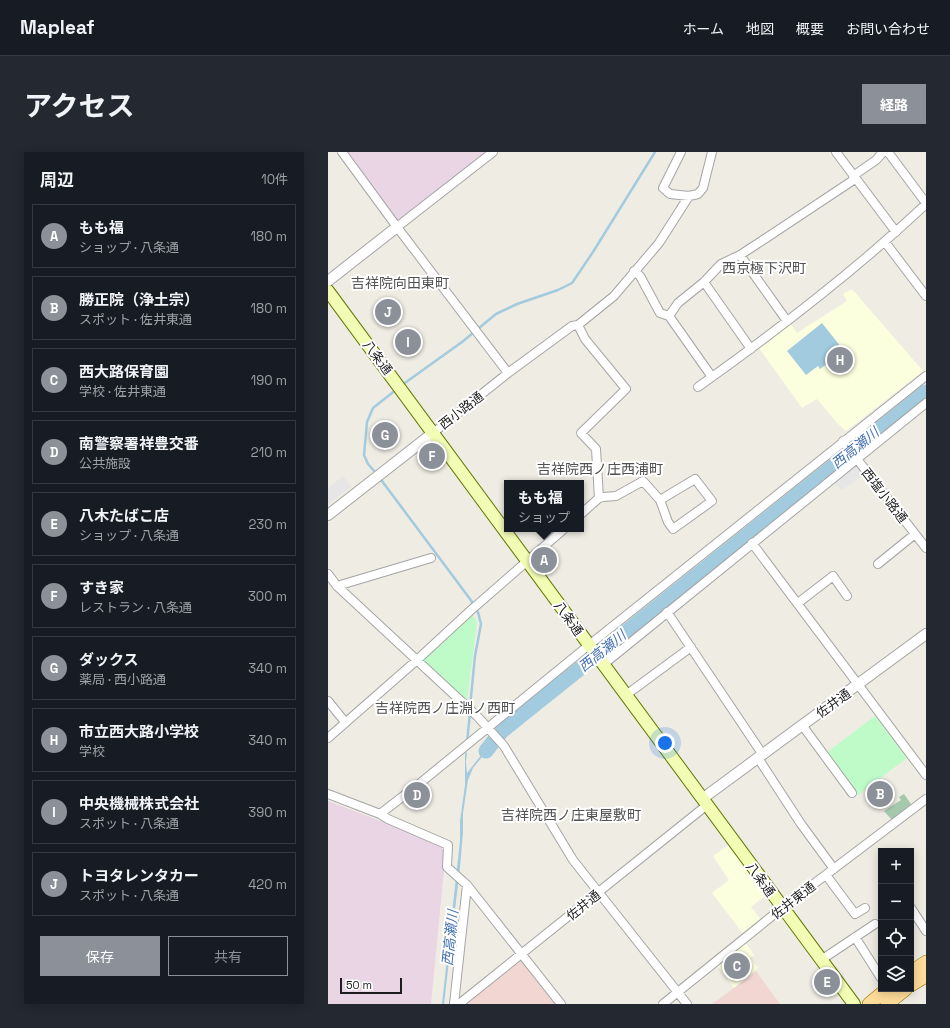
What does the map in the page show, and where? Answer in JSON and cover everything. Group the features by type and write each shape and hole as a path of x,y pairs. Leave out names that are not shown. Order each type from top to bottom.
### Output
{"main road":[{"name":"八条通","path":"328,290 504,531"},
{"name":"八条通","path":"505,532 854,1004"},
{"path":"914,970 926,962"},
{"path":"914,983 926,976"},
{"path":"869,1004 883,992"},
{"path":"887,1004 902,992"}],"street":[{"path":"342,152 508,373"},
{"path":"328,281 493,152"},
{"path":"681,152 663,188 670,194 689,196 698,194 703,188 712,152"},
{"path":"836,152 896,232"},
{"path":"669,316 678,303 704,282 721,264 740,255 854,177 876,160 883,152"},
{"path":"698,387 751,349 837,282 885,242 926,203 888,152"},
{"name":"西小路通","path":"328,515 508,373 572,326 578,325 614,296 659,243 689,196"},
{"path":"885,242 926,296"},
{"path":"740,255 787,321"},
{"path":"634,271 640,276 660,313 669,316 712,377"},
{"path":"704,282 751,349"},
{"path":"578,325 585,339 626,389 581,433 596,449 599,498"},
{"path":"380,814 472,740 489,729 589,645 926,376"},
{"path":"604,664 926,403"},
{"name":"西塩小路通","path":"844,441 926,548"},
{"path":"584,511 599,498 616,496 644,481 660,500 668,522 673,529 712,501 695,479 660,500"},
{"path":"328,738 561,532"},
{"path":"878,564 915,534"},
{"path":"752,543 926,775"},
{"path":"337,586 431,558"},
{"path":"328,574 337,586 477,716 502,744 572,860 686,1004"},
{"path":"798,603 833,576 847,596"},
{"path":"667,612 760,756 801,824 834,869"},
{"name":"佐井通","path":"459,1004 598,892 760,756 926,634"},
{"path":"626,695 691,648"},
{"path":"328,702 345,722"},
{"path":"802,725 852,793"},
{"path":"328,794 380,814 388,820 448,845 447,867 467,885 560,1004"},
{"name":"佐井東通","path":"663,1004 782,908 926,799"},
{"path":"826,875 855,914 865,908"},
{"path":"454,1004 467,885"},
{"path":"914,913 926,931"},
{"path":"821,960 875,924"},
{"path":"854,937 878,973"}],"shaded area":[{"path":"346,152 486,152 398,221"},
{"path":"852,289 923,371 846,431 837,423 817,399 802,408 759,348 790,323 797,333 847,301 843,294"},
{"path":"854,461 864,475 842,490 830,480"},
{"path":"343,476 351,487 328,504 328,488"},
{"path":"904,794 911,804 892,820 884,811 901,800 899,797"},
{"path":"328,801 438,843 444,851 445,859 431,1004 328,1004"},
{"path":"729,845 765,896 751,907 762,921 744,935 712,893 729,880 713,856"},
{"path":"745,942 754,955 750,958 758,968 734,988 717,965"},
{"path":"519,961 524,962 557,1004 464,1004"},
{"path":"756,971 780,1004 712,1004 742,982"}],"green space":[{"path":"472,615 477,621 467,702 423,662 423,657"},
{"path":"875,716 907,758 858,795 828,755 830,750"}],"water":[{"path":"822,323 841,347 830,356 832,360 820,369 818,366 806,375 787,351"},
{"path":"494,739 495,741 473,768 468,780 463,813 460,867 444,1004 442,1004 460,841 460,821 465,785 465,753 467,752 467,773"}],"waterway":[{"path":"402,385 462,342 496,314 517,304 558,290 572,283 655,152"},
{"path":"376,473 368,464 364,455 367,422 373,408 397,389"},
{"name":"西高瀬川","path":"486,751 501,732 512,723 926,392"},
{"path":"379,477 470,599 478,612 481,624 475,656 470,707"},
{"path":"467,743 470,712"}],"place":[{"name":"トヨタレンタカー","path":"388,312"},
{"name":"中央機械株式会社","path":"408,342"},
{"name":"市立西大路小学校","path":"840,360"},
{"name":"ダックス","path":"385,435"},
{"name":"すき家","path":"432,456"},
{"name":"もも福","path":"544,560"},
{"name":"勝正院（浄土宗）","path":"880,794"},
{"name":"南警察署祥豊交番","path":"417,795"},
{"name":"西大路保育園","path":"737,966"},
{"name":"八木たばこ店","path":"827,982"}],"district":[{"name":"西京極下沢町","path":"764,268"},
{"name":"吉祥院向田東町","path":"400,283"},
{"name":"吉祥院西ノ庄西浦町","path":"600,469"},
{"name":"吉祥院西ノ庄淵ノ西町","path":"445,708"},
{"name":"吉祥院西ノ庄東屋敷町","path":"571,815"}]}
